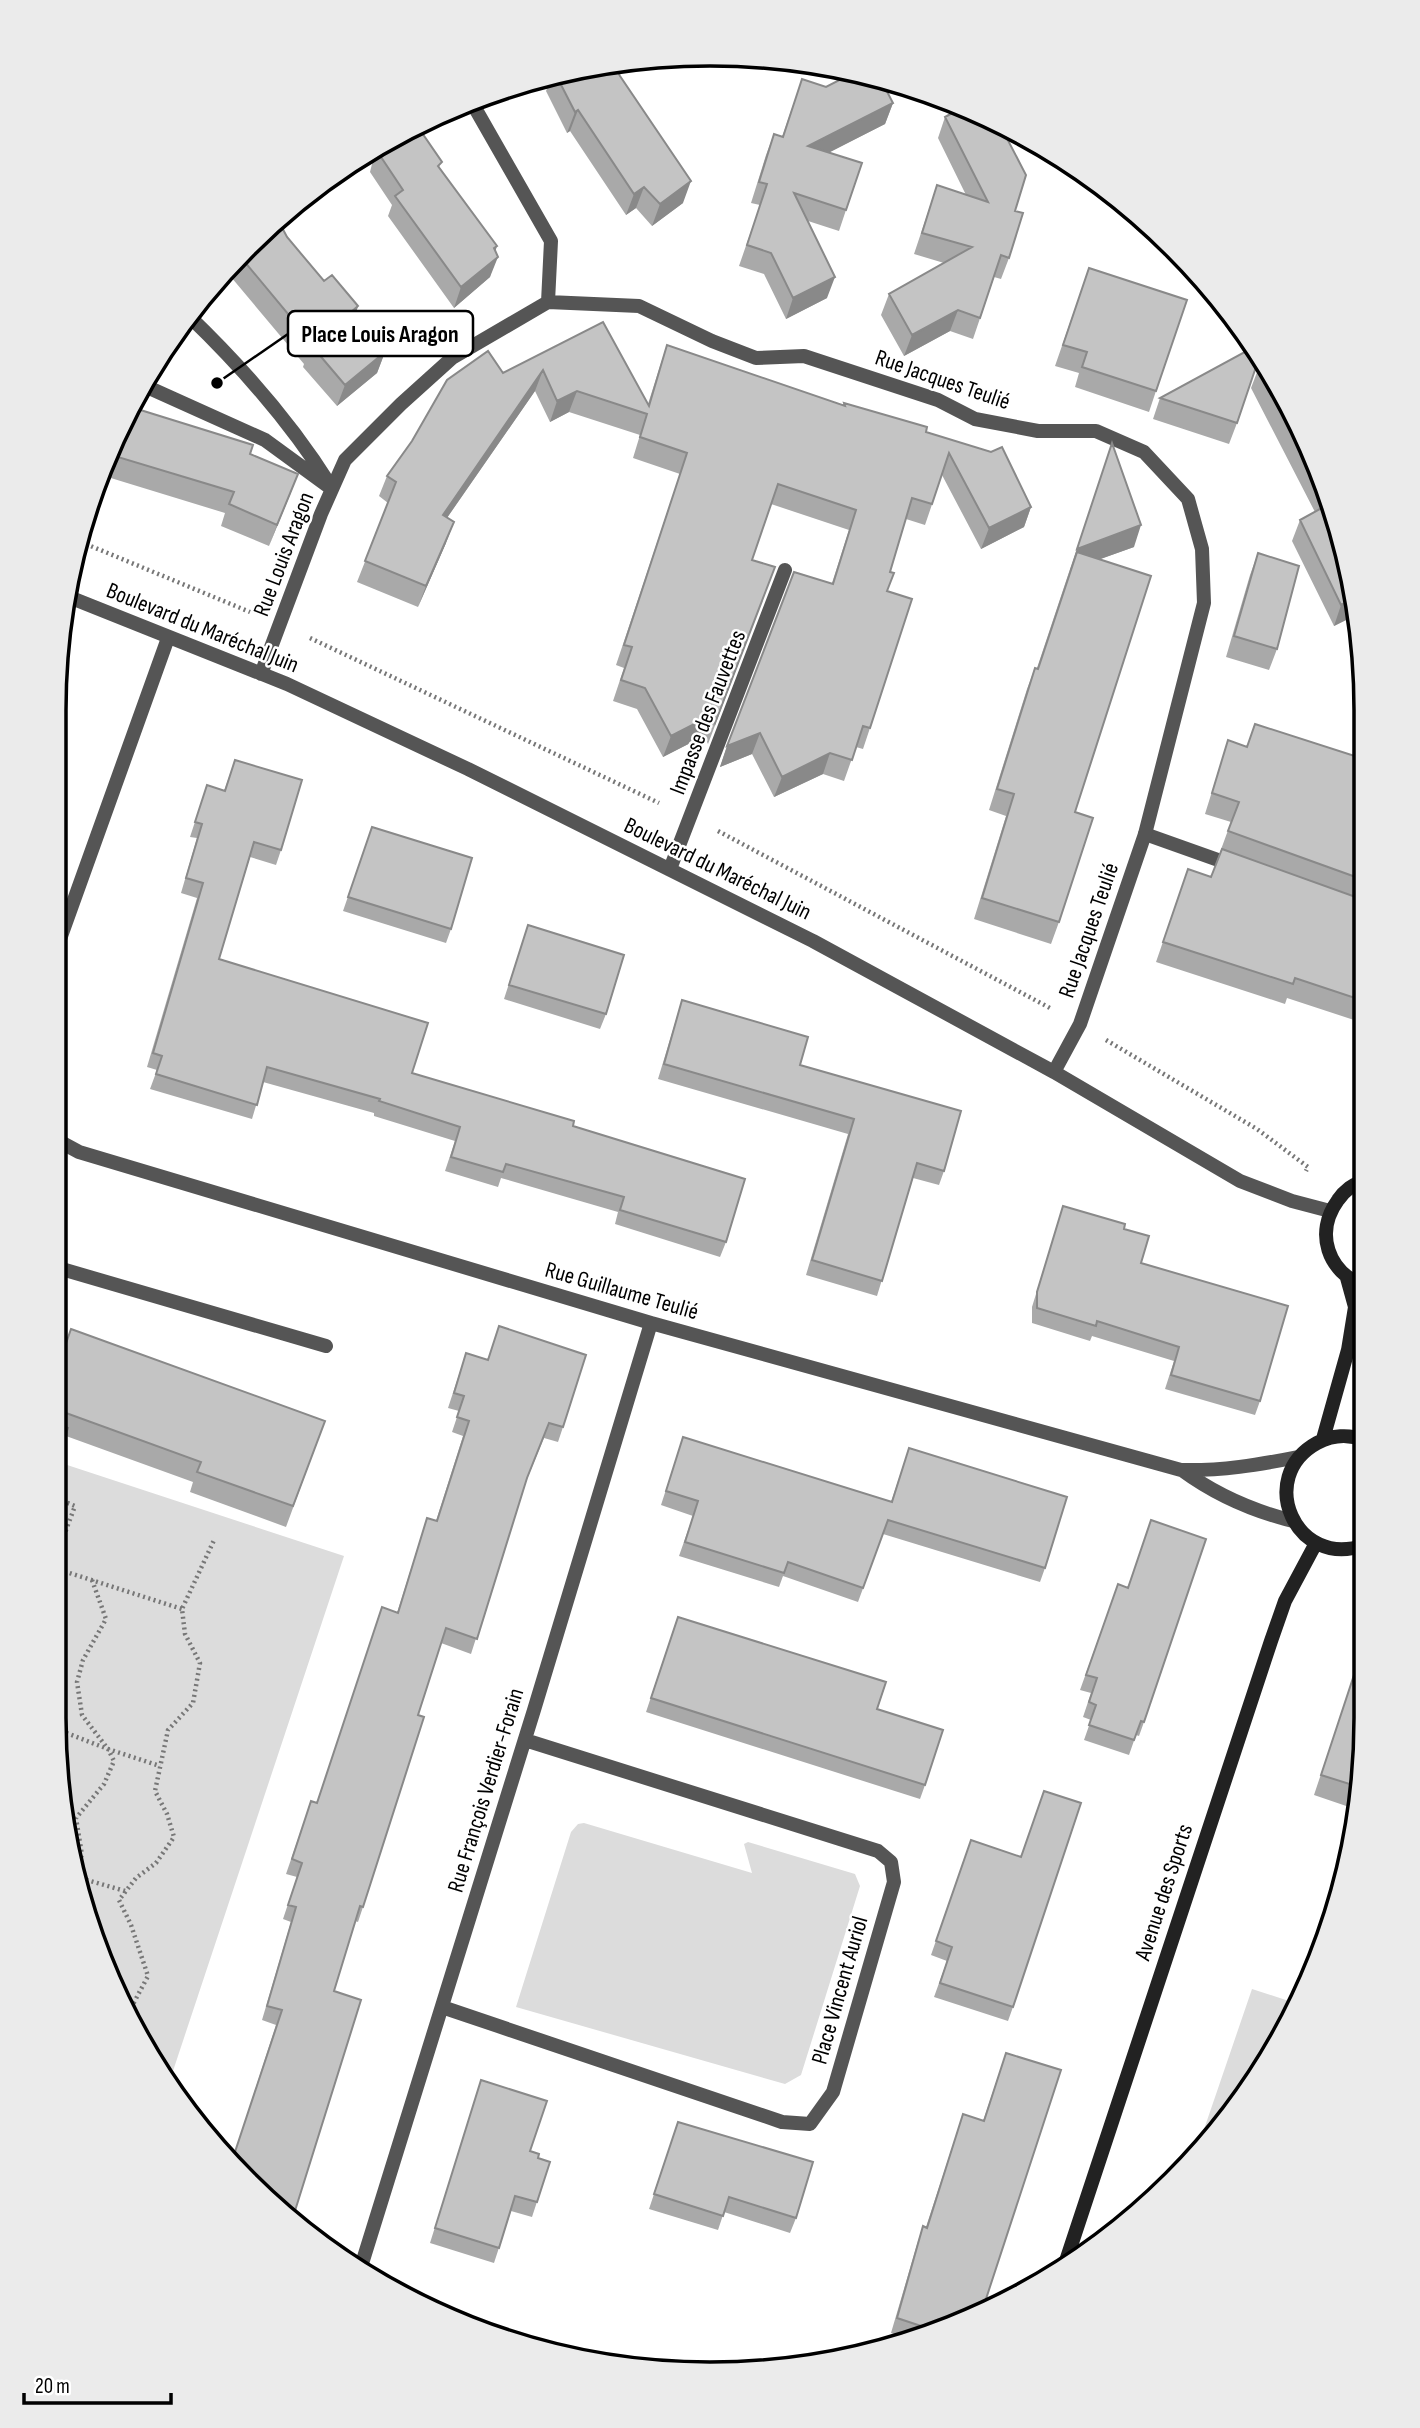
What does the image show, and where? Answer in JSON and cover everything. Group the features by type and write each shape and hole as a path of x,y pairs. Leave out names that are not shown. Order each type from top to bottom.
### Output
{"main road":[{"path":"1354,1187 1342,1194 1330,1211 1325,1229 1327,1248 1334,1264 1354,1281"},
{"path":"1347,1278 1354,1303"},
{"path":"1323,1440 1348,1350 1354,1312"},
{"path":"1354,1438 1340,1436 1323,1440 1298,1457 1288,1477 1286,1499 1293,1521 1303,1534 1316,1543 1335,1549 1354,1549"},
{"name":"Avenue des Sports","path":"1069,2252 1285,1601 1316,1543"}],"street":[{"path":"476,111 551,241 548,302"},
{"name":"Rue Louis Aragon","path":"261,674 345,460 452,358 548,302"},
{"name":"Rue Jacques Teulié","path":"548,302 639,306 712,341 756,358 804,356 938,400 975,419 1038,431 1096,431 1144,452 1188,499 1202,549 1205,603 1145,834 1080,1024 1054,1072"},
{"name":"Rue Louis Aragon","path":"196,322 307,448 332,488"},
{"name":"Rue Louis Aragon","path":"152,389 265,440 332,488"},
{"name":"Impasse des Fauvettes","path":"670,869 785,570"},
{"name":"Boulevard du Maréchal Juin","path":"76,600 287,684 468,769 813,941 1054,1072 1240,1181 1292,1201 1330,1211"},
{"path":"66,922 168,638"},
{"path":"1145,834 1248,871"},
{"name":"Rue Guillaume Teulié","path":"66,1145 79,1152 651,1323 1181,1470 1249,1468 1298,1457"},
{"path":"66,1270 326,1346"},
{"name":"Rue François Verdier-Forain","path":"363,2260 651,1323"},
{"name":"Rue Guillaume Teulié","path":"1181,1470 1201,1484 1241,1504 1263,1514 1293,1521"},
{"name":"Place Vincent Auriol","path":"442,2007 782,2122 810,2124 833,2092 894,1882 891,1862 878,1851 525,1740"}],"path":[{"path":"88,545 281,625 691,818 1080,1024 1257,1129 1308,1167 1292,1201"},
{"path":"66,1502 75,1506 66,1530"},
{"path":"133,2004 148,1976 131,1925 119,1900 136,1878 156,1863 174,1837 167,1814 155,1791 168,1730 193,1703 200,1663 185,1634 182,1609 215,1538"},
{"path":"66,1572 182,1609"},
{"path":"82,1856 76,1818 104,1784 114,1761 82,1715 77,1682 83,1660 106,1619 92,1580"},
{"path":"67,1733 160,1766"},
{"path":"87,1880 125,1891"}],"shaded area":[{"path":"66,1465 344,1556 173,2072 133,2003 115,1964 88,1885 79,1844 72,1802 66,1718"},
{"path":"584,1823 752,1873 744,1844 748,1842 855,1874 860,1886 801,2075 785,2084 516,2007 571,1832 578,1824"},
{"path":"1252,1989 1288,2001 1245,2076 1204,2131"}],"building":[{"path":"619,73 691,181 660,204 644,187 634,194 578,110 575,112 561,84"},
{"path":"802,79 826,87 840,80 877,88 887,91 893,103 808,146 862,163 846,210 794,193 835,277 793,298 771,253 747,245 767,184 759,182 774,134 783,137"},
{"path":"952,113 956,115 1008,140 1026,175 1015,211 1023,213 1009,258 1001,255 980,318 958,310 912,335 889,294 972,247 922,233 937,185 988,202 945,117"},
{"path":"423,134 442,162 438,166 497,246 494,248 498,257 461,287 395,196 403,190 381,157"},
{"path":"283,229 324,281 332,275 358,306 351,312 385,352 345,385 311,345 313,344 247,264"},
{"path":"1089,268 1187,300 1156,391 1082,367 1087,352 1063,345"},
{"path":"603,322 649,406 667,345 845,406 844,403 927,427 926,432 991,452 1002,447 1031,507 989,528 949,453 932,504 912,498 887,591 912,599 870,728 863,726 852,760 830,753 782,777 760,733 727,746 794,572 833,584 856,510 778,484 752,560 775,567 715,723 712,715 671,736 645,688 621,680 632,647 624,645 687,453 640,437 647,414 577,391 557,401 543,370 443,515 454,522 426,586 365,561 396,482 387,476 412,441 447,380 488,351 503,373"},
{"path":"1245,352 1255,369 1237,423 1160,398"},
{"path":"141,410 253,445 250,454 298,474 277,525 229,504 234,492 118,457"},
{"path":"1112,443 1141,525 1077,549"},
{"path":"1321,509 1332,543 1344,603 1341,605 1300,520"},
{"path":"1077,552 1151,576 1075,812 1093,818 1059,922 982,898 1014,794 997,789 1035,668 1038,669"},
{"path":"1258,553 1299,566 1277,649 1234,636"},
{"path":"1255,724 1354,756 1354,876 1228,831 1239,802 1212,793 1228,740 1247,747"},
{"path":"235,760 302,780 281,850 254,842 219,959 428,1023 412,1073 574,1121 573,1126 745,1179 726,1242 620,1210 624,1197 506,1164 503,1172 451,1157 460,1127 379,1101 380,1099 267,1067 257,1105 156,1074 162,1056 153,1053 203,883 186,878 202,824 195,822 207,785 225,791"},
{"path":"372,827 472,858 451,929 348,897"},
{"path":"1222,849 1354,896 1354,998 1295,978 1293,984 1163,942 1188,869 1211,877"},
{"path":"528,925 624,955 606,1014 509,985"},
{"path":"682,1000 808,1037 800,1065 961,1111 944,1171 917,1163 882,1281 812,1260 854,1119 664,1064"},
{"path":"1063,1206 1125,1224 1124,1229 1149,1236 1141,1263 1288,1306 1260,1401 1171,1375 1179,1347 1097,1321 1096,1326 1037,1308 1037,1292"},
{"path":"499,1326 586,1355 563,1427 549,1423 527,1478 477,1639 446,1628 418,1715 424,1717 334,1991 361,2000 295,2210 235,2152 282,2010 267,2006 296,1907 288,1905 302,1863 292,1859 311,1801 317,1803 382,1607 398,1613 427,1518 437,1521 469,1421 457,1417 464,1396 454,1393 466,1353 488,1360"},
{"path":"71,1329 325,1421 293,1506 197,1472 201,1462 66,1413 66,1343"},
{"path":"683,1437 892,1502 909,1448 1067,1497 1045,1568 888,1520 863,1588 788,1562 784,1573 685,1542 698,1501 666,1491"},
{"path":"1151,1520 1206,1539 1144,1722 1141,1721 1134,1740 1089,1725 1096,1705 1089,1702 1097,1678 1086,1675 1118,1584 1128,1588"},
{"path":"678,1617 886,1682 877,1709 943,1730 925,1785 651,1698"},
{"path":"1354,1675 1350,1784 1321,1775"},
{"path":"1044,1791 1081,1803 1013,2007 940,1983 952,1947 936,1941 971,1840 1021,1857"},
{"path":"1006,2053 1061,2070 986,2299 920,2326 897,2318 923,2226 927,2228 963,2114 984,2121"},
{"path":"481,2080 547,2101 530,2151 539,2154 538,2158 550,2162 537,2202 515,2196 499,2248 435,2228"},
{"path":"678,2122 813,2162 796,2218 729,2197 723,2216 654,2194"}],"place":[{"name":"Place Louis Aragon","path":"217,383"}]}
